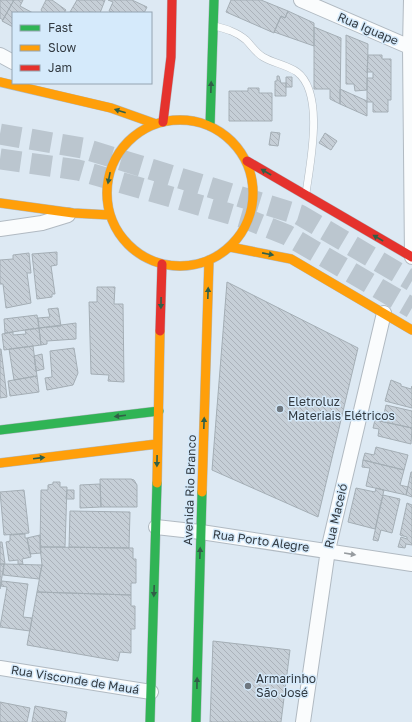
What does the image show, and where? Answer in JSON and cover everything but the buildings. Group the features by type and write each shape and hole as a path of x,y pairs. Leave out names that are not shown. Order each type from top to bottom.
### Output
{"main road":[{"path":"160,123 171,57 172,0"},
{"path":"210,126 214,0"},
{"path":"0,82 76,98 160,123"},
{"path":"247,161 252,181 252,205 244,228 230,247 209,260 186,266 162,264 139,254 121,237 110,215 106,191 111,168 123,147 148,128 160,123 187,120 210,126 230,140 247,161 412,257"},
{"path":"0,203 73,213 110,215"},
{"path":"230,247 291,259 412,330"},
{"name":"Avenida Rio Branco","path":"196,722 209,260"},
{"path":"150,722 162,264"},
{"path":"0,430 159,411"},
{"path":"0,463 157,444"}],"street":[{"name":"Rua Iguape","path":"301,0 411,48"},
{"path":"411,0 412,257"},
{"path":"0,55 12,61"},
{"path":"51,84 76,98"},
{"path":"0,229 42,223 73,213"},
{"name":"Rua Maceió","path":"303,722 328,550 384,313"},
{"name":"Rua Porto Alegre","path":"156,527 328,550 412,564"},
{"name":"Rua Visconde de Mauá","path":"0,668 151,692"}],"lane":[{"path":"213,26 236,33 245,39 261,56 297,73 307,85 313,103 314,130 305,195"}],"tunnel":[{"path":"0,134 82,148 300,215 412,281"},
{"path":"0,159 78,170 244,218 287,235 412,308"}],"traffic: fast":[{"path":"210,126 214,0"},
{"path":"0,430 159,411"},
{"path":"150,722 157,483"},
{"path":"196,722 202,492"}],"traffic: slow":[{"path":"0,82 111,108 156,124"},
{"path":"180,120 208,126 226,137 236,147 247,165 253,193 247,221 236,239 226,249 208,260 180,266 152,260 134,249 124,239 113,221 107,193 113,165 124,147 134,137 152,126 180,120"},
{"path":"0,203 73,213 110,215"},
{"path":"230,247 291,259 412,330"},
{"path":"202,492 209,260"},
{"path":"157,483 160,331"},
{"path":"0,463 157,444"}],"traffic: jam":[{"path":"163,122 171,57 172,0"},
{"path":"247,161 412,257"},
{"path":"160,331 162,264"}],"place":[{"name":"Eletroluz Materiais Elétricos","path":"280,409"},
{"name":"Armarinho São José","path":"248,686"}]}
